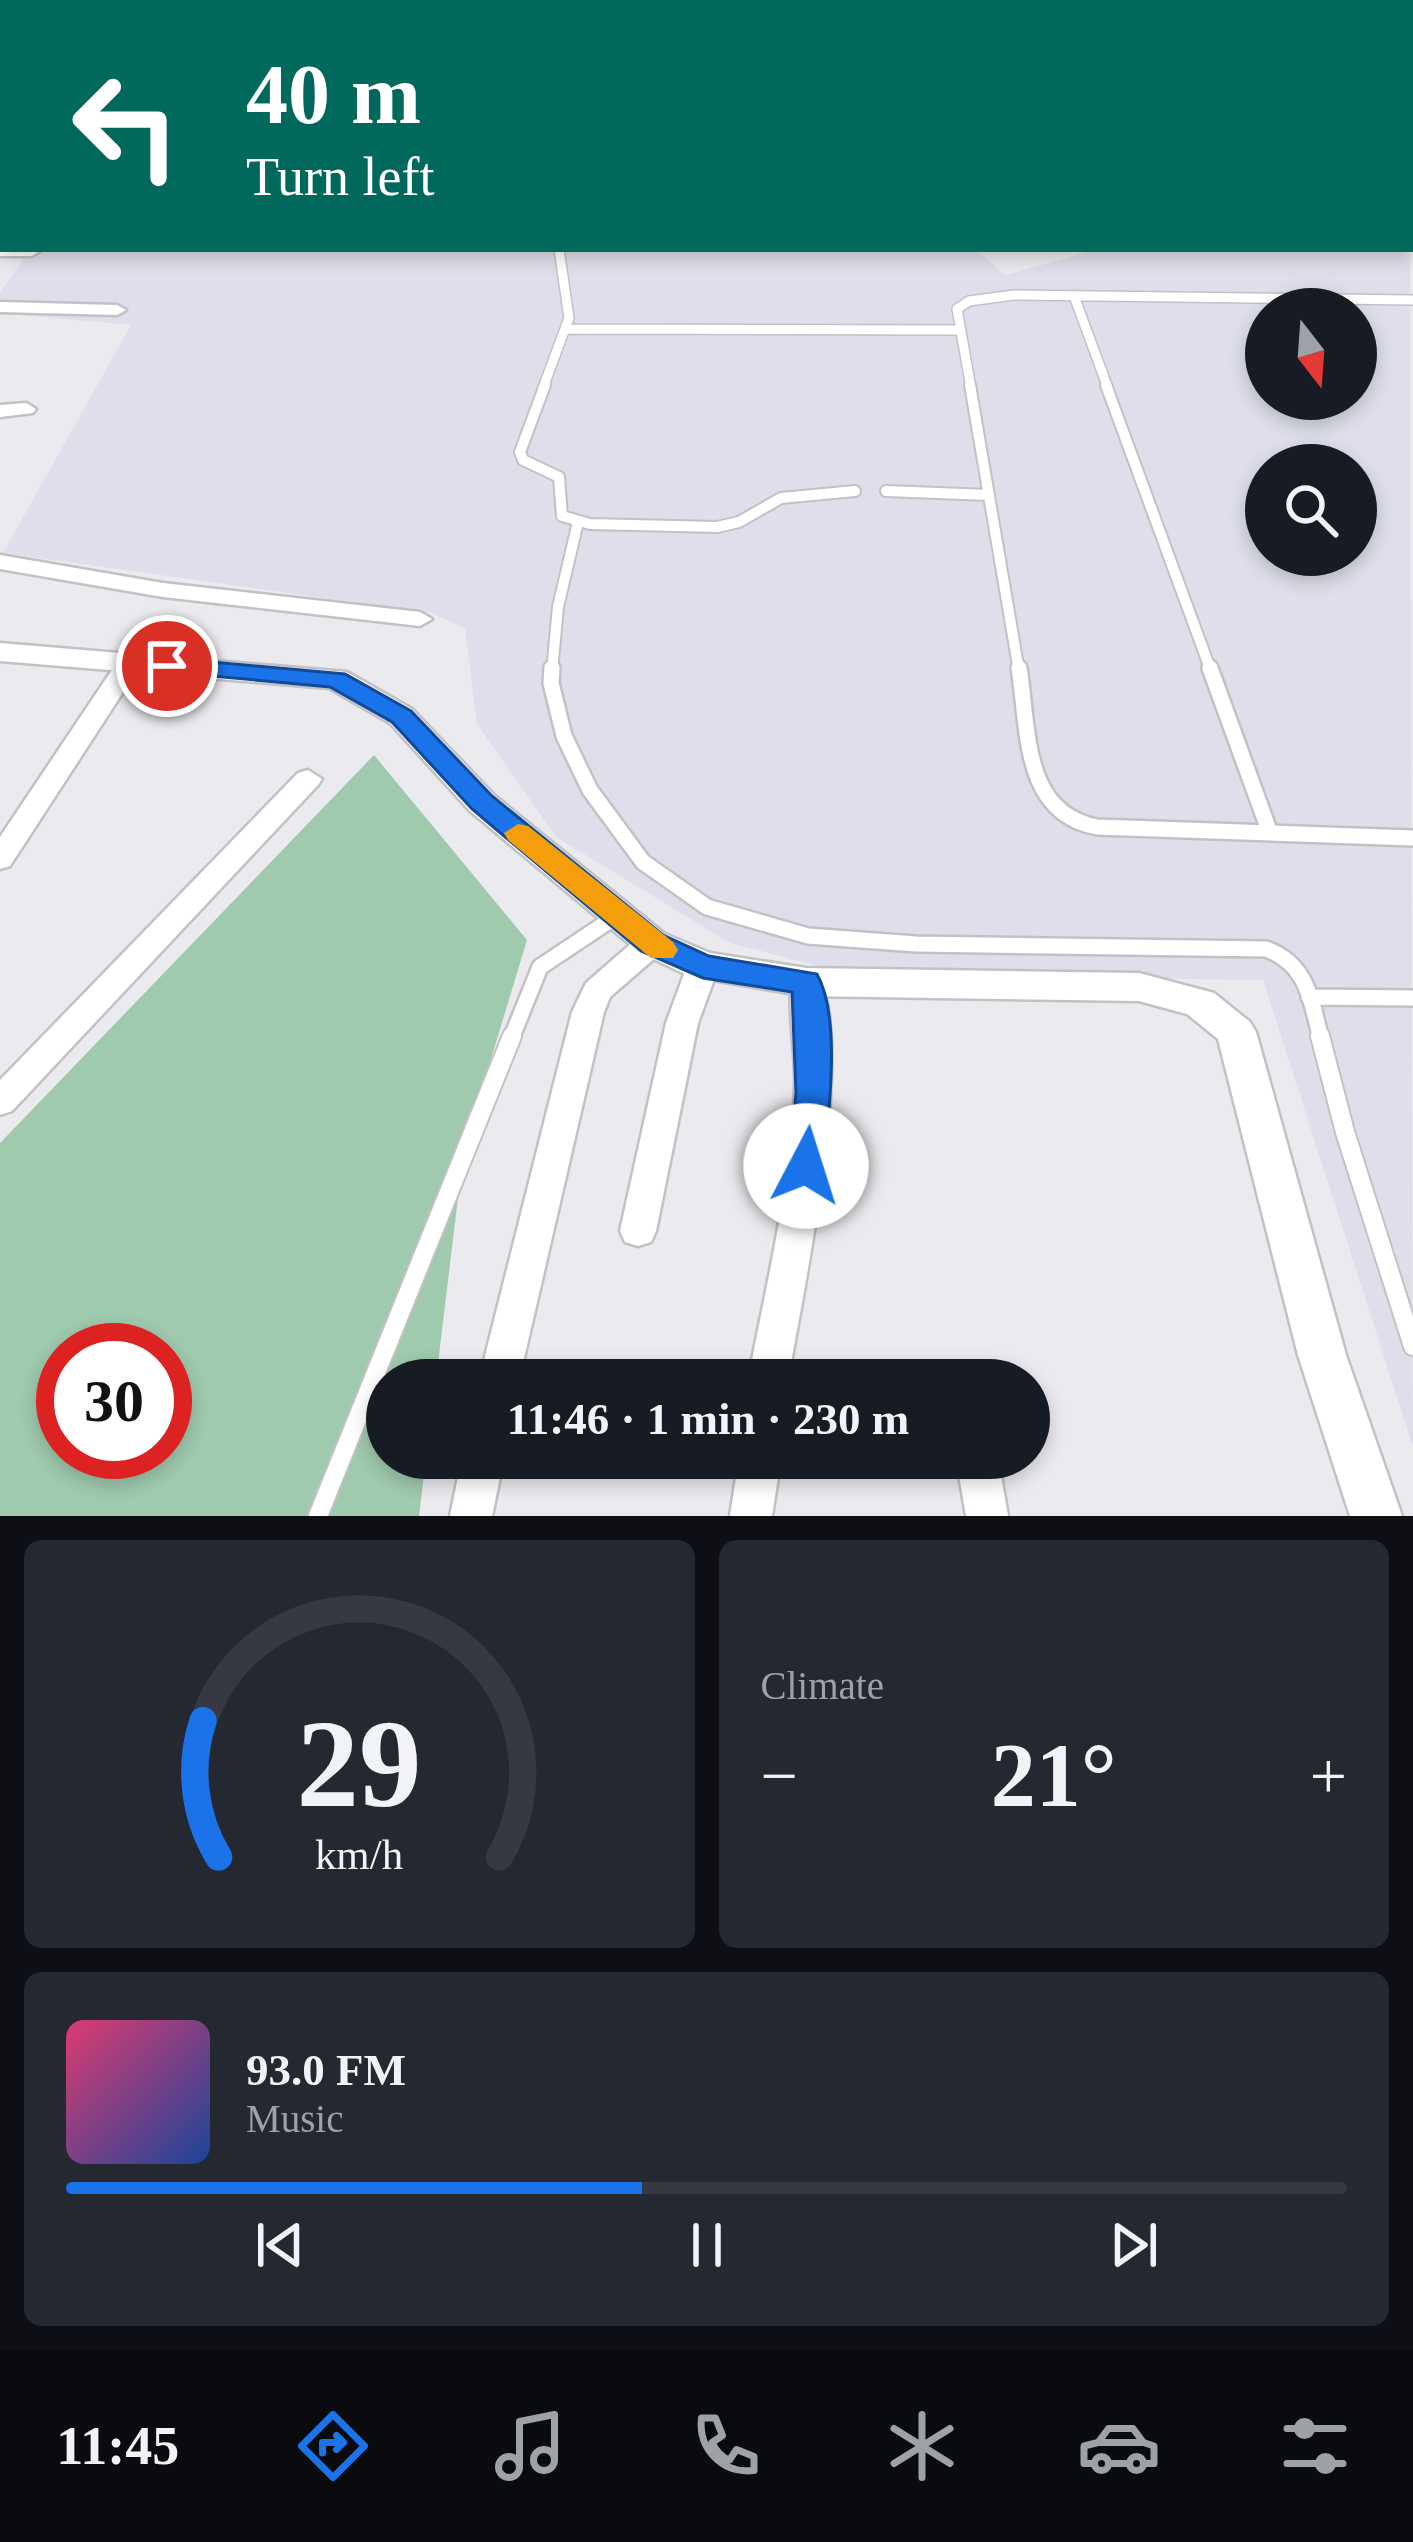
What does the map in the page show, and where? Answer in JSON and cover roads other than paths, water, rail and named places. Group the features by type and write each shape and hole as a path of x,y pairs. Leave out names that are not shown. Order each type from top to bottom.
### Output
{"street":[{"path":"0,307 117,310"},
{"path":"0,411 26,410"},
{"path":"0,562 164,590 420,619"},
{"path":"0,652 336,680 401,716 482,803 652,943 703,966 806,982 1139,987 1200,1003 1236,1032 1322,1355 1376,1516"},
{"path":"0,859 129,663"},
{"path":"0,1102 308,779"},
{"path":"505,1359 588,1012 597,991 652,943"},
{"path":"638,1231 682,1023 703,966"},
{"path":"772,1359 806,1166 813,1075 806,982"},
{"path":"471,1516 479,1479"},
{"path":"751,1516 757,1479"},
{"path":"981,1479 987,1516"}],"lane":[{"path":"559,252 568,317 520,452 523,460 555,471 560,484 558,510 578,522 717,527 739,522 781,498 855,491"},
{"path":"1413,300 1014,295 969,301 957,309 1039,787 1048,806 1066,822 1097,827 1413,838"},
{"path":"1074,296 1270,833"},
{"path":"565,329 961,330"},
{"path":"886,491 989,496"},
{"path":"578,522 558,607 551,683 564,736 590,790 643,862 707,907 808,936 916,944 1275,949 1292,959 1305,978 1345,1132 1413,1346"},
{"path":"318,1516 540,967 618,915"},
{"path":"1309,997 1413,998"}]}
